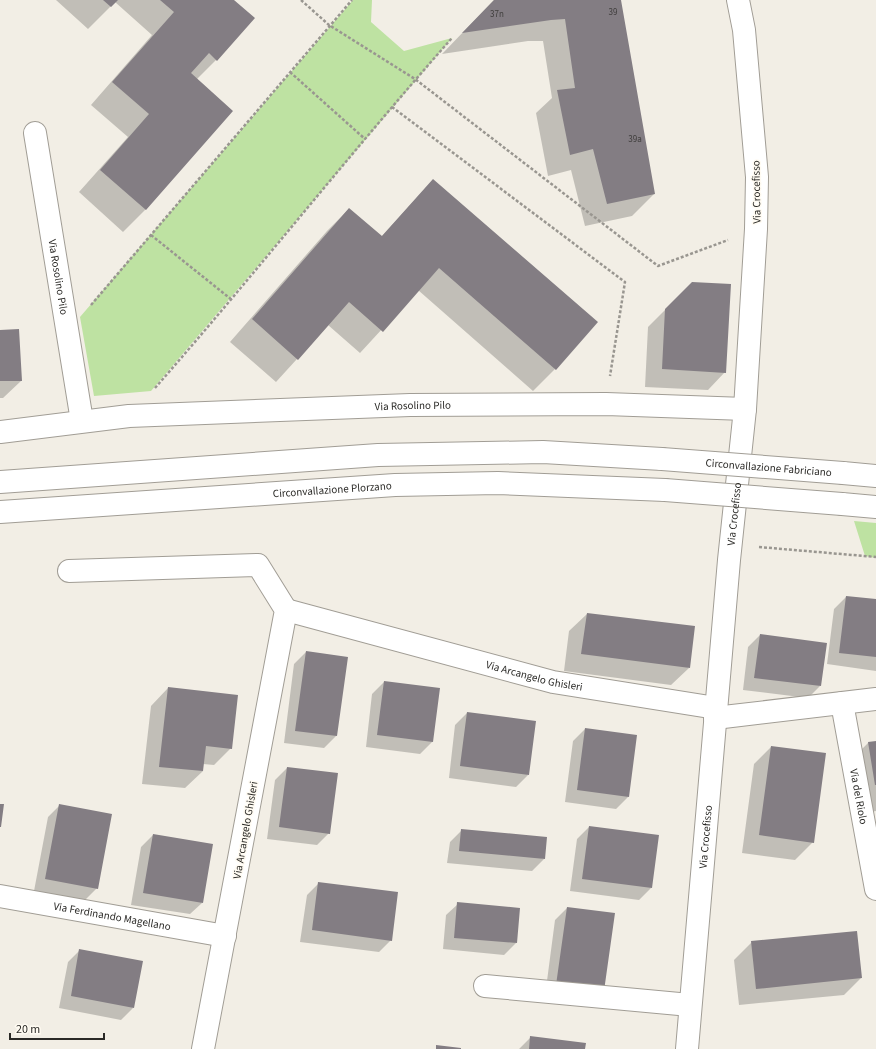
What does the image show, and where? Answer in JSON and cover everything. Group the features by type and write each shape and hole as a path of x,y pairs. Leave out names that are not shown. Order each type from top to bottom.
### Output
{"main road":[{"name":"Via Crocefisso","path":"687,1049 730,545 745,409 756,229 758,177 744,30 738,0"},
{"name":"Via Rosolino Pilo","path":"35,133 82,421"},
{"name":"Via Rosolino Pilo","path":"0,432 129,416 410,405 606,404 745,409"},
{"name":"Circonvallazione Fabriciano","path":"0,482 378,455 543,452 662,459 876,476"},
{"name":"Circonvallazione Plorzano","path":"0,512 395,485 498,483 665,490 876,507"},
{"path":"69,571 258,565 286,610"},
{"name":"Via Arcangelo Ghisleri","path":"203,1049 286,610 553,682 715,713"},
{"path":"715,713 876,699"},
{"name":"Via del Riolo","path":"842,703 876,889"},
{"name":"Via Ferdinando Magellano","path":"0,896 225,936"},
{"path":"485,986 690,1005"}],"path":[{"path":"301,0 329,25 415,79 658,266 756,229"},
{"path":"67,332 352,0"},
{"path":"129,416 232,300 415,79 452,38"},
{"path":"290,72 365,139"},
{"path":"392,107 625,282 606,404"},
{"path":"151,235 232,300"},
{"path":"730,545 876,558"}],"green space":[{"path":"353,0 372,0 371,22 404,51 452,38 151,391 94,396 80,317"},
{"path":"854,521 876,523 876,558 865,556"}],"building":[{"path":"103,0 118,0 111,7"},
{"path":"160,0 234,0 255,18 217,61 209,53 191,73 233,111 146,210 100,170 149,114 112,82 174,12"},
{"path":"494,0 621,0 655,194 607,204 593,149 570,155 557,90 575,88 565,19 462,33"},
{"path":"433,179 598,322 556,370 439,268 383,332 349,302 298,360 252,319 349,208 382,236"},
{"path":"692,282 731,284 726,373 662,369 665,309"},
{"path":"19,329 22,381 0,381 0,330"},
{"path":"846,596 876,599 876,657 839,653"},
{"path":"587,613 695,626 690,668 581,654"},
{"path":"760,634 827,643 821,686 754,678"},
{"path":"306,651 348,657 337,736 295,731"},
{"path":"384,681 440,688 433,742 377,735"},
{"path":"168,687 238,695 232,749 206,746 203,771 159,767"},
{"path":"467,712 536,721 529,775 460,766"},
{"path":"585,728 637,735 629,797 577,790"},
{"path":"876,741 876,785 875,785 868,742"},
{"path":"771,746 826,753 814,843 759,835"},
{"path":"287,767 338,773 330,834 279,827"},
{"path":"0,804 4,804 1,827 0,827"},
{"path":"59,804 112,814 98,889 45,879"},
{"path":"589,826 659,835 652,888 582,879"},
{"path":"461,829 547,837 545,859 459,851"},
{"path":"153,834 213,844 203,903 143,893"},
{"path":"318,882 398,892 392,941 312,930"},
{"path":"457,902 520,908 517,943 454,938"},
{"path":"567,907 615,913 604,991 556,985"},
{"path":"857,931 862,978 756,989 751,941"},
{"path":"79,949 143,961 134,1008 71,996"},
{"path":"530,1036 586,1043 585,1049 529,1049"},
{"path":"436,1045 461,1048 461,1049 436,1049"}]}
